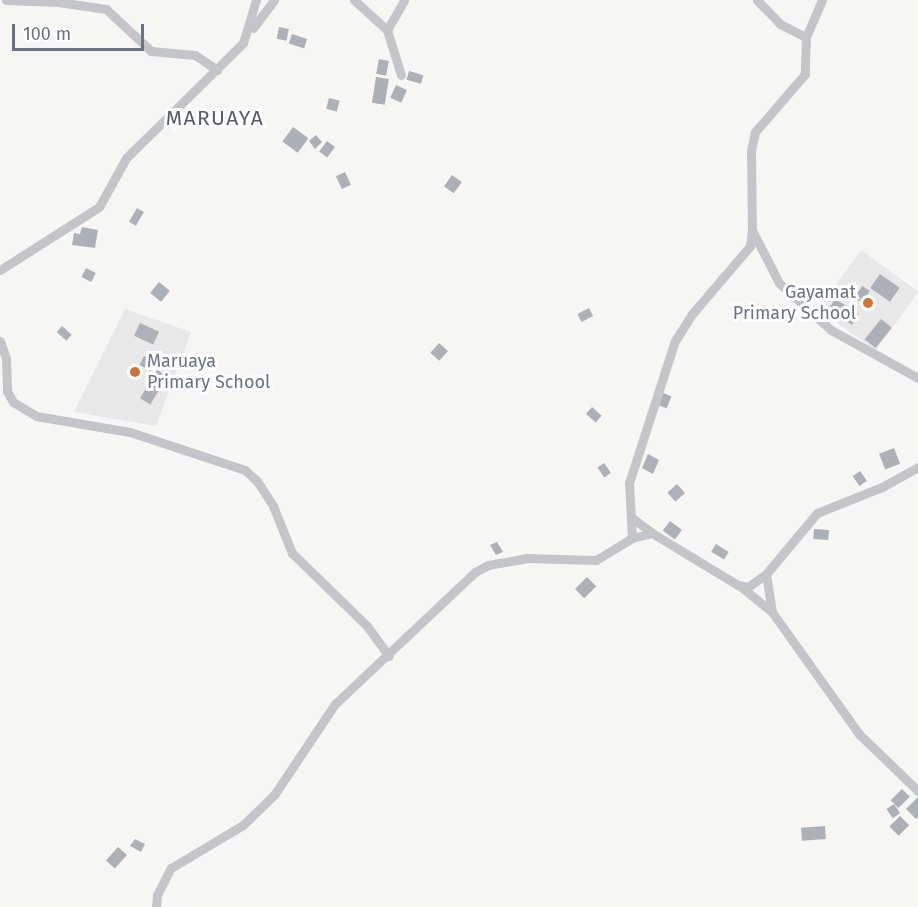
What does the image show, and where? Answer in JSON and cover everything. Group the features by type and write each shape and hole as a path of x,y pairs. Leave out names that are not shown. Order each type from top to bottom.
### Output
{"street":[{"path":"6,0 58,2 106,9 151,51 195,56 217,70"},
{"path":"248,35 256,0"},
{"path":"0,270 99,207 126,158 217,70 248,35 274,0"},
{"path":"354,0 387,30 401,75"},
{"path":"387,30 404,0"},
{"path":"757,0 780,24 806,37"},
{"path":"632,538 629,483 675,341 692,315 750,246 752,230 751,151 755,132 805,74 806,37 822,0"},
{"path":"752,230 779,283 831,330 918,378"},
{"path":"0,341 6,358 7,391 13,402 36,416 130,432 244,470 257,481 273,506 292,553 368,626 389,656"},
{"path":"738,585 748,587 766,574 817,513 882,487 918,468"},
{"path":"631,517 652,533 738,585 772,612 859,734 918,791"},
{"path":"156,907 157,895 171,868 243,825 274,795 335,704 488,565 526,558 596,560 632,538 652,533"},
{"path":"766,574 772,612"}],"shaded area":[{"name":"Gayamat Primary School","path":"861,250 918,291 876,351 818,309"},
{"name":"Maruaya Primary School","path":"125,309 191,332 156,426 74,412"}],"building":[{"path":"279,27 289,29 287,41 277,39"},
{"path":"292,34 307,39 304,48 289,44"},
{"path":"379,59 389,61 386,76 376,74"},
{"path":"409,71 423,75 421,84 407,80"},
{"path":"376,77 389,79 385,105 372,103"},
{"path":"396,85 407,90 401,103 390,98"},
{"path":"329,98 340,101 337,111 326,109"},
{"path":"293,127 308,138 298,153 282,142"},
{"path":"316,135 322,142 315,149 309,141"},
{"path":"327,141 335,147 327,157 319,151"},
{"path":"345,172 351,185 342,189 336,176"},
{"path":"452,175 462,182 454,193 444,186"},
{"path":"137,208 144,212 136,226 129,222"},
{"path":"82,227 98,230 95,248 72,245 74,233 80,234"},
{"path":"86,268 96,273 91,282 81,277"},
{"path":"880,274 900,288 890,302 870,288"},
{"path":"159,282 170,291 161,302 150,293"},
{"path":"862,286 870,291 862,303 855,298"},
{"path":"835,299 859,314 852,325 828,310"},
{"path":"589,308 593,316 582,322 577,314"},
{"path":"881,319 892,328 876,348 865,339"},
{"path":"140,323 159,332 153,345 134,336"},
{"path":"62,326 72,335 66,341 57,332"},
{"path":"439,343 448,351 439,361 430,353"},
{"path":"144,356 156,362 151,371 139,365"},
{"path":"157,370 167,376 150,404 140,398"},
{"path":"663,393 671,396 667,408 658,405"},
{"path":"592,407 602,416 596,422 586,414"},
{"path":"894,448 900,464 885,470 879,454"},
{"path":"648,454 659,460 653,474 642,468"},
{"path":"604,463 611,473 604,477 597,468"},
{"path":"860,471 867,481 860,486 853,476"},
{"path":"677,484 685,493 675,502 667,493"},
{"path":"670,521 682,530 675,540 663,531"},
{"path":"814,529 829,530 828,540 813,539"},
{"path":"497,542 503,552 496,555 490,545"},
{"path":"716,544 729,552 724,560 711,552"},
{"path":"587,577 596,586 584,598 575,589"},
{"path":"902,789 910,797 898,808 891,800"},
{"path":"918,797 918,817 916,819 906,809"},
{"path":"894,804 900,813 893,818 887,809"},
{"path":"900,816 909,825 899,836 889,827"},
{"path":"825,826 826,839 802,841 801,828"},
{"path":"135,839 145,844 141,852 130,846"},
{"path":"118,847 127,855 115,868 106,860"}],"place":[{"name":"Gayamat Primary School","path":"868,303"},
{"name":"Maruaya Primary School","path":"135,372"}],"district":[{"name":"MARUAYA","path":"215,118"}]}
